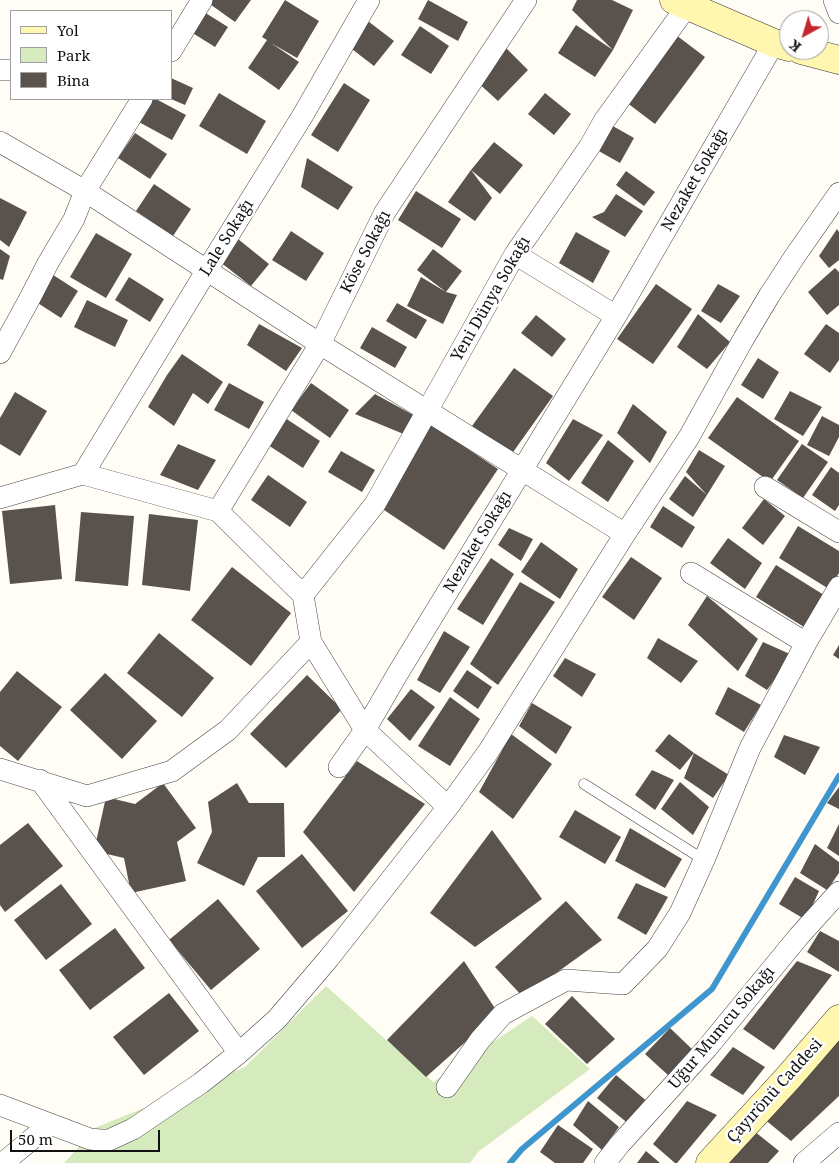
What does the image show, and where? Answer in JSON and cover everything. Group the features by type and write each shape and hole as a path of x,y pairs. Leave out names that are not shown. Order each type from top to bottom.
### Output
{"street":[{"path":"172,49 202,0"},
{"name":"Lale Sokağı","path":"82,474 303,115 369,0"},
{"name":"Köse Sokağı","path":"218,511 320,344 385,212 526,0"},
{"path":"834,0 839,13"},
{"path":"680,3 779,44"},
{"name":"Yeni Dünya Sokağı","path":"303,595 375,504 515,254 590,146 680,3"},
{"name":"Nezaket Sokağı","path":"339,767 365,730 522,469 779,50"},
{"path":"0,353 74,219 85,191 141,100"},
{"path":"0,142 85,191 320,344 626,534"},
{"path":"0,1105 90,1139 109,1140 133,1129 201,1082 239,1053 277,1019 329,958 488,752 689,437 744,338 794,256 839,193"},
{"path":"515,254 616,316"},
{"path":"0,498 82,474 218,511 303,595 311,642 365,730 448,806"},
{"path":"765,487 839,532"},
{"path":"691,573 806,643"},
{"path":"447,1087 480,1040 503,1014 566,980 622,984 657,949 680,913 750,748 806,643 839,587"},
{"path":"3,776 40,780 87,796 172,771 228,730 311,642"},
{"path":"40,780 239,1053"},
{"name":"Uğur Mumcu Sokağı","path":"605,1163 707,1048 839,892"},
{"name":"Çayırönü Caddesi","path":"710,1163 839,1019"},
{"path":"3,1163 50,1124"},
{"path":"804,1163 839,1133"}],"lane":[{"path":"584,784 704,860"}],"green space":[{"path":"326,986 433,1082 532,1016 590,1069 478,1152 470,1163 64,1163 97,1127 245,1067"}],"building":[{"path":"209,0 251,0 235,22 207,2"},
{"path":"285,0 319,21 297,58 271,43 299,62 279,90 248,68 267,40 262,37"},
{"path":"428,0 468,22 458,41 418,19"},
{"path":"577,0 612,0 633,10 613,50 572,10"},
{"path":"204,12 228,27 215,47 191,32"},
{"path":"360,15 394,41 374,66 348,46"},
{"path":"576,25 613,50 595,77 558,53"},
{"path":"420,26 449,46 431,74 401,55"},
{"path":"676,35 705,57 655,124 626,102"},
{"path":"505,47 528,70 498,101 474,79"},
{"path":"172,78 193,88 185,105 172,99"},
{"path":"344,83 370,100 338,152 311,135"},
{"path":"219,93 266,121 247,154 199,126"},
{"path":"545,93 571,114 554,135 528,114"},
{"path":"149,100 158,100 186,115 172,140 137,121"},
{"path":"611,125 634,138 620,163 597,150"},
{"path":"135,133 167,154 150,179 118,158"},
{"path":"494,142 523,165 500,194 471,170"},
{"path":"307,158 353,187 338,210 301,187"},
{"path":"471,170 492,198 475,221 448,202"},
{"path":"626,171 655,192 644,206 616,185"},
{"path":"154,184 191,209 173,236 136,211"},
{"path":"416,191 461,219 442,248 398,220"},
{"path":"616,194 643,211 625,237 592,217 604,212"},
{"path":"0,198 27,212 9,247 0,240"},
{"path":"837,229 839,232 839,260 829,268 819,256"},
{"path":"291,231 324,253 306,281 272,260"},
{"path":"576,232 610,251 593,283 559,263"},
{"path":"96,233 132,254 106,298 70,277"},
{"path":"238,239 269,264 251,286 220,262"},
{"path":"0,249 10,256 3,280 0,279"},
{"path":"433,249 462,271 446,292 417,270"},
{"path":"835,268 839,272 839,305 827,315 808,292"},
{"path":"47,271 78,291 61,318 30,298"},
{"path":"129,277 164,299 150,322 115,300"},
{"path":"421,277 446,292 457,295 443,324 407,306"},
{"path":"656,284 692,309 653,364 617,339"},
{"path":"718,284 740,296 721,323 701,311"},
{"path":"87,300 128,320 115,347 74,327"},
{"path":"397,303 427,320 416,339 386,321"},
{"path":"698,314 730,342 707,369 677,347"},
{"path":"536,315 566,339 552,357 521,333"},
{"path":"259,324 302,348 286,371 247,345"},
{"path":"826,324 839,333 839,360 830,373 804,354"},
{"path":"372,327 407,347 395,368 360,348"},
{"path":"182,354 223,382 208,404 193,393 174,426 148,407"},
{"path":"758,358 779,372 763,399 741,385"},
{"path":"514,368 553,396 511,455 472,426"},
{"path":"229,383 264,402 249,429 214,410"},
{"path":"311,383 349,410 330,438 291,410"},
{"path":"790,391 822,407 803,436 774,419"},
{"path":"15,392 47,411 20,456 0,444 0,418"},
{"path":"375,394 415,416 406,435 355,414"},
{"path":"737,397 799,441 770,482 708,438"},
{"path":"633,404 667,432 650,463 617,433"},
{"path":"282,416 320,441 303,468 265,443"},
{"path":"822,416 839,425 839,437 829,456 807,445"},
{"path":"573,419 603,435 569,481 546,463"},
{"path":"429,423 498,469 444,550 375,504"},
{"path":"608,440 634,461 608,502 581,483"},
{"path":"178,444 216,460 198,490 160,475"},
{"path":"802,444 828,462 803,498 777,480"},
{"path":"699,450 725,466 707,495 686,472"},
{"path":"341,451 375,470 362,492 328,472"},
{"path":"831,467 839,473 839,505 835,511 812,495"},
{"path":"268,475 307,502 290,527 251,500"},
{"path":"685,476 707,495 693,517 669,499"},
{"path":"764,499 785,516 763,545 742,528"},
{"path":"55,505 62,579 10,584 2,511"},
{"path":"663,506 695,527 682,548 650,527"},
{"path":"81,512 134,516 128,586 75,581"},
{"path":"149,514 198,520 190,591 142,585"},
{"path":"798,526 839,551 839,573 829,589 779,558"},
{"path":"509,528 533,539 521,561 498,545"},
{"path":"728,538 762,563 745,589 710,563"},
{"path":"541,542 578,569 560,599 521,572"},
{"path":"631,557 662,578 634,620 602,597"},
{"path":"491,558 514,574 483,625 457,609"},
{"path":"776,565 824,595 804,627 756,597"},
{"path":"232,567 291,613 251,666 191,620"},
{"path":"520,582 555,602 498,685 470,664"},
{"path":"707,596 758,639 738,671 688,625"},
{"path":"444,631 470,647 440,693 417,680"},
{"path":"159,633 214,678 182,717 127,673"},
{"path":"658,638 698,661 681,683 647,658"},
{"path":"763,642 792,655 767,690 745,676"},
{"path":"839,645 839,659 833,655"},
{"path":"565,658 596,674 582,697 553,676"},
{"path":"467,670 492,687 478,709 453,691"},
{"path":"17,671 62,707 18,761 0,746 0,692"},
{"path":"105,673 157,721 122,759 70,710"},
{"path":"307,675 342,709 286,768 250,734"},
{"path":"728,687 761,705 744,732 715,714"},
{"path":"411,689 435,707 410,741 387,719"},
{"path":"450,697 480,719 450,766 418,746"},
{"path":"532,703 572,727 556,754 519,726"},
{"path":"511,734 552,764 513,819 479,792"},
{"path":"669,734 694,753 680,770 655,751"},
{"path":"784,735 820,747 805,775 774,757"},
{"path":"694,753 729,775 713,798 684,778"},
{"path":"357,761 425,804 354,892 303,832"},
{"path":"652,770 674,780 655,810 635,795"},
{"path":"680,782 709,807 693,835 661,809"},
{"path":"163,783 196,828 177,842 186,881 131,893 124,858 94,851 106,797 135,804"},
{"path":"237,783 249,803 284,803 285,857 258,857 244,886 197,863 212,832 208,802"},
{"path":"839,787 839,809 827,803"},
{"path":"575,810 621,837 605,864 559,837"},
{"path":"28,823 63,866 5,912 0,905 0,845"},
{"path":"839,824 839,856 827,848"},
{"path":"630,828 682,859 665,888 615,861"},
{"path":"492,830 542,899 475,947 430,913"},
{"path":"815,844 839,862 839,873 827,890 800,873"},
{"path":"302,854 348,911 302,948 256,891"},
{"path":"795,877 819,891 806,920 779,904"},
{"path":"636,883 668,897 646,935 617,918"},
{"path":"61,884 92,924 46,960 14,920"},
{"path":"218,899 260,949 211,990 169,940"},
{"path":"566,901 602,940 523,997 495,967"},
{"path":"115,928 145,968 90,1010 59,970"},
{"path":"820,931 839,941 839,972 807,952"},
{"path":"464,961 498,1013 426,1077 387,1040"},
{"path":"797,961 832,975 774,1050 743,1029"},
{"path":"169,993 199,1031 144,1075 113,1037"},
{"path":"572,996 615,1039 587,1064 545,1024"},
{"path":"670,1028 693,1050 669,1076 645,1054"},
{"path":"839,1031 839,1096 791,1141 763,1118"},
{"path":"733,1047 765,1067 743,1095 710,1075"},
{"path":"616,1075 649,1103 630,1125 597,1098"},
{"path":"588,1101 619,1127 602,1150 573,1125"},
{"path":"687,1101 717,1115 677,1163 675,1163 653,1144"},
{"path":"558,1125 593,1149 583,1163 555,1163 540,1152"},
{"path":"754,1131 779,1151 768,1163 727,1163"},
{"path":"646,1151 660,1163 637,1163"}],"waterway":[{"path":"510,1163 522,1149 712,989 839,776"}]}
